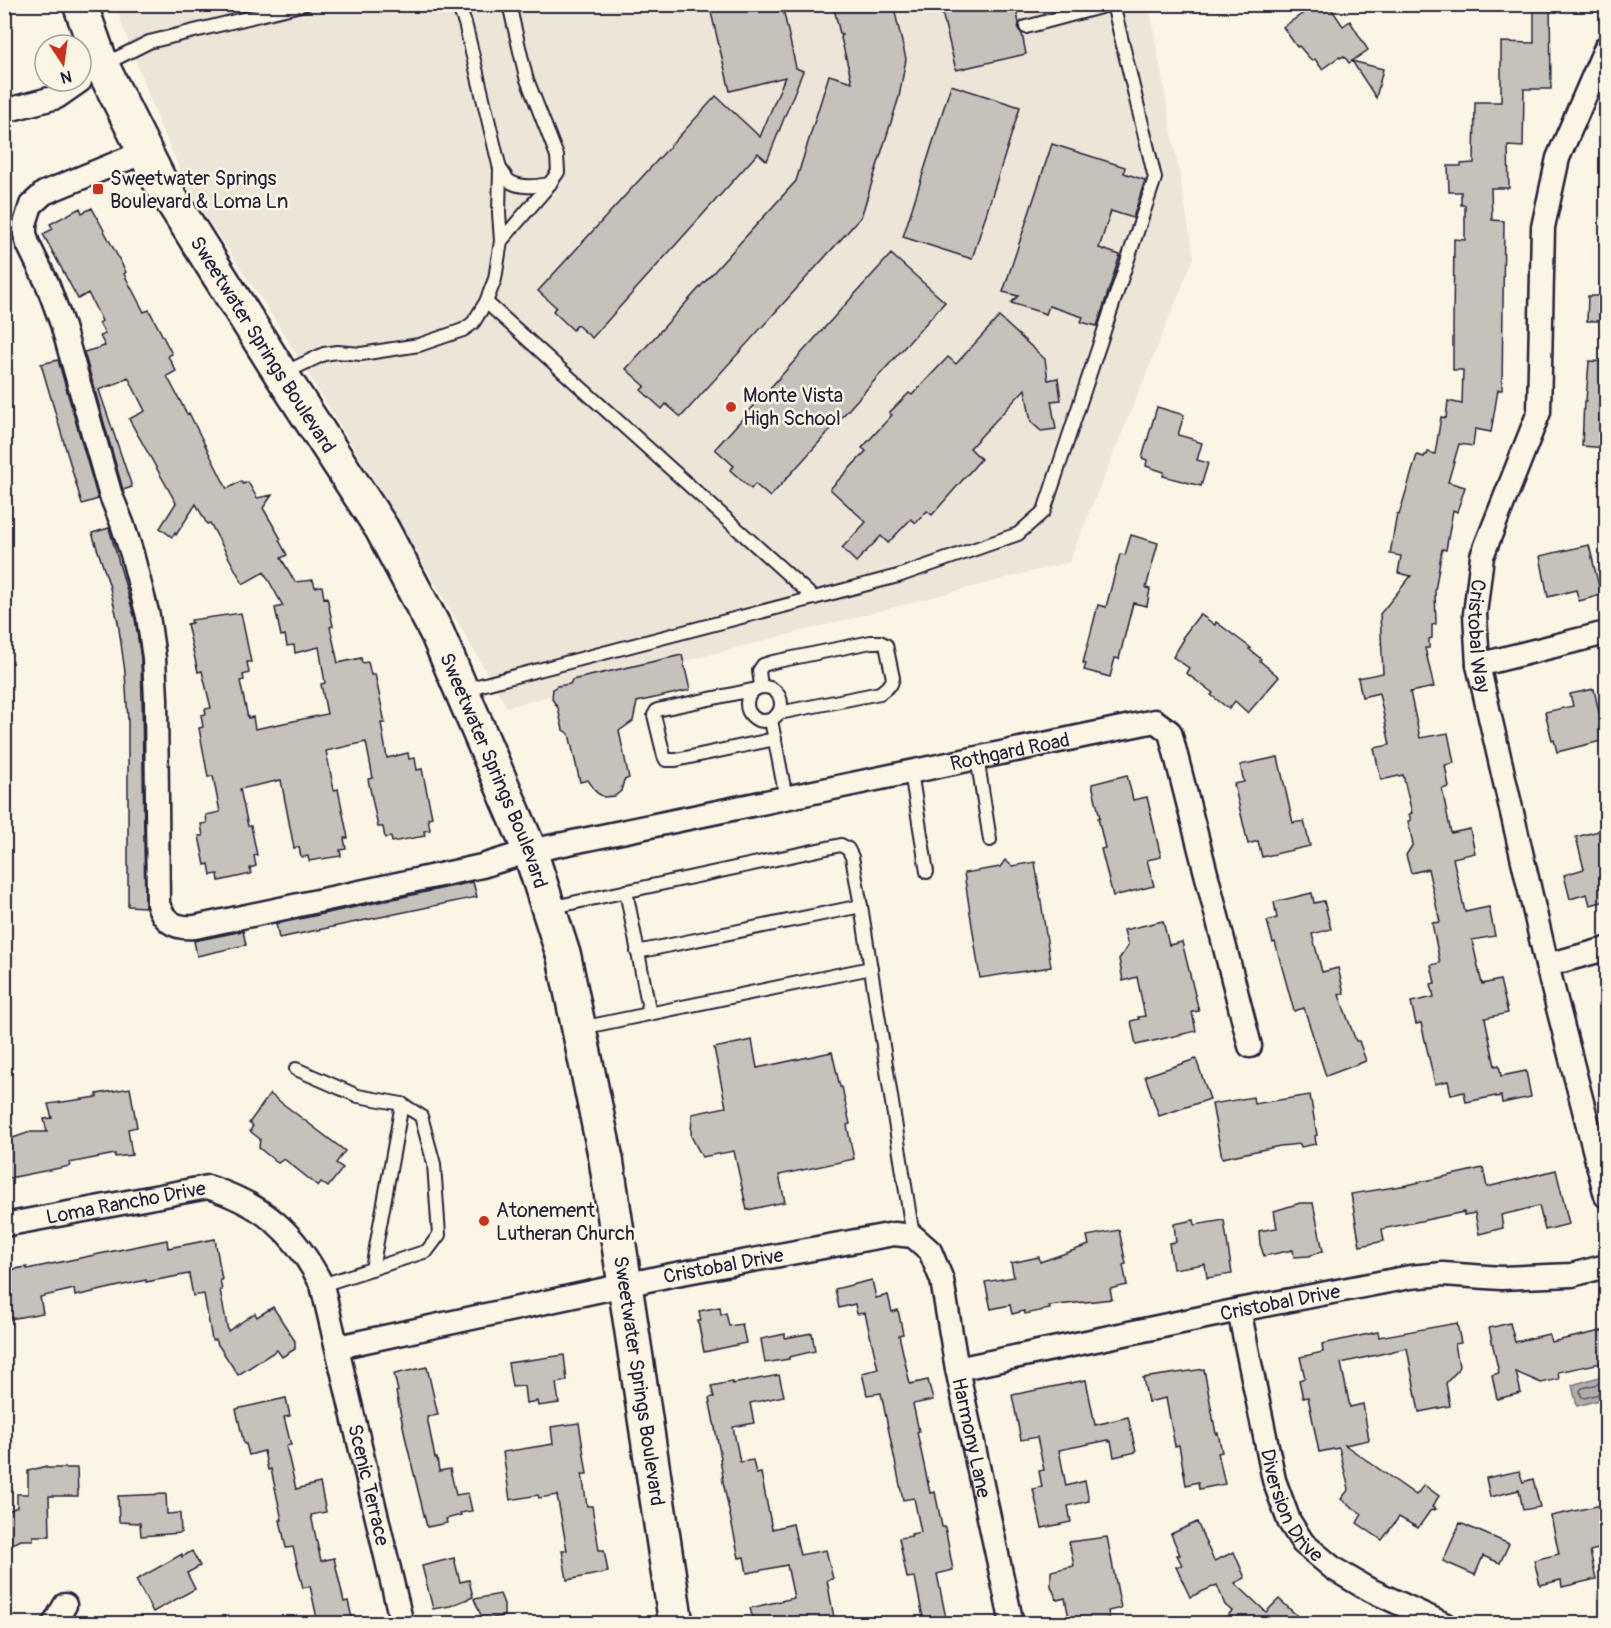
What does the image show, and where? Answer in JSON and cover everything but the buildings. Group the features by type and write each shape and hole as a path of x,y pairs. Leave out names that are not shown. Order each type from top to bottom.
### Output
{"main road":[{"name":"Sweetwater Springs Boulevard","path":"80,4 83,33"},
{"name":"Sweetwater Springs Boulevard","path":"93,83 144,152 159,180 281,374 382,529 437,633 530,851 564,957 606,1159 676,1623"}],"street":[{"name":"Cristobal Way","path":"1606,47 1558,158 1543,227 1539,412 1482,556 1475,614 1478,666 1547,965 1606,1196"},
{"path":"4,111 57,97 63,93"},
{"name":"Rothgard Road","path":"144,152 44,193 31,205 25,224 25,234 62,324 110,493 132,554 148,616 156,699 157,897 160,911 169,922 186,928 195,927 482,867 530,851 1155,721 1170,732 1250,1046"},
{"path":"1478,666 1606,633"},
{"path":"1547,965 1606,949"},
{"name":"Loma Rancho Drive","path":"4,1225 208,1187 229,1194 267,1215 299,1246 312,1264 322,1285 338,1347"},
{"name":"Cristobal Drive","path":"338,1347 671,1275 894,1234 913,1236"},
{"name":"Harmony Lane","path":"913,1236 930,1251 942,1280 957,1369 1012,1623"},
{"name":"Cristobal Drive","path":"957,1369 1410,1277 1443,1274 1502,1278 1572,1275 1606,1266"},
{"name":"Diversion Drive","path":"1239,1310 1274,1480 1289,1521 1303,1543 1334,1569 1365,1588 1444,1623"},
{"name":"Scenic Terrace","path":"338,1347 402,1623"}],"lane":[{"path":"93,73 149,42 305,4"},
{"path":"281,374 324,354 337,352 361,354 419,345 463,330 473,323 486,302 495,279 501,241 500,169 465,24 457,4"},
{"path":"501,241 558,172 557,156 526,77 509,4"},
{"path":"462,690 898,576 1018,534 1044,511 1155,178 1112,4 1026,27"},
{"path":"500,169 509,181 518,184 526,186 550,184"},
{"path":"486,302 814,598"},
{"path":"871,642 886,645 893,678 891,684 880,693 775,716 761,721 752,717 747,709 746,699 756,688 759,670 763,665 871,642"},
{"path":"775,739 676,760 666,760 654,715 657,710 756,688 771,687 779,694 782,703 775,716 775,739 786,798"},
{"path":"977,758 990,840"},
{"path":"911,772 927,872"},
{"path":"549,908 841,845 848,849 852,857 861,906 913,1236"},
{"path":"626,891 650,1014"},
{"path":"637,952 861,906"},
{"path":"579,1029 871,968"},
{"path":"296,1069 358,1096 402,1104 421,1116 434,1164 439,1235 427,1251 322,1285"},
{"path":"372,1269 402,1104"}],"shaded area":[{"name":"Monte Vista High School","path":"115,5 1149,5 1194,257 1069,562 507,707 393,511 265,304 194,199 159,123"}],"water":[{"path":"1606,1375 1606,1398 1577,1406 1572,1385"}],"place":[{"name":"Sweetwater Springs Boulevard & Loma Ln","path":"98,189"},
{"name":"Monte Vista High School","path":"731,407"},
{"name":"Atonement Lutheran Church","path":"484,1221"}]}
